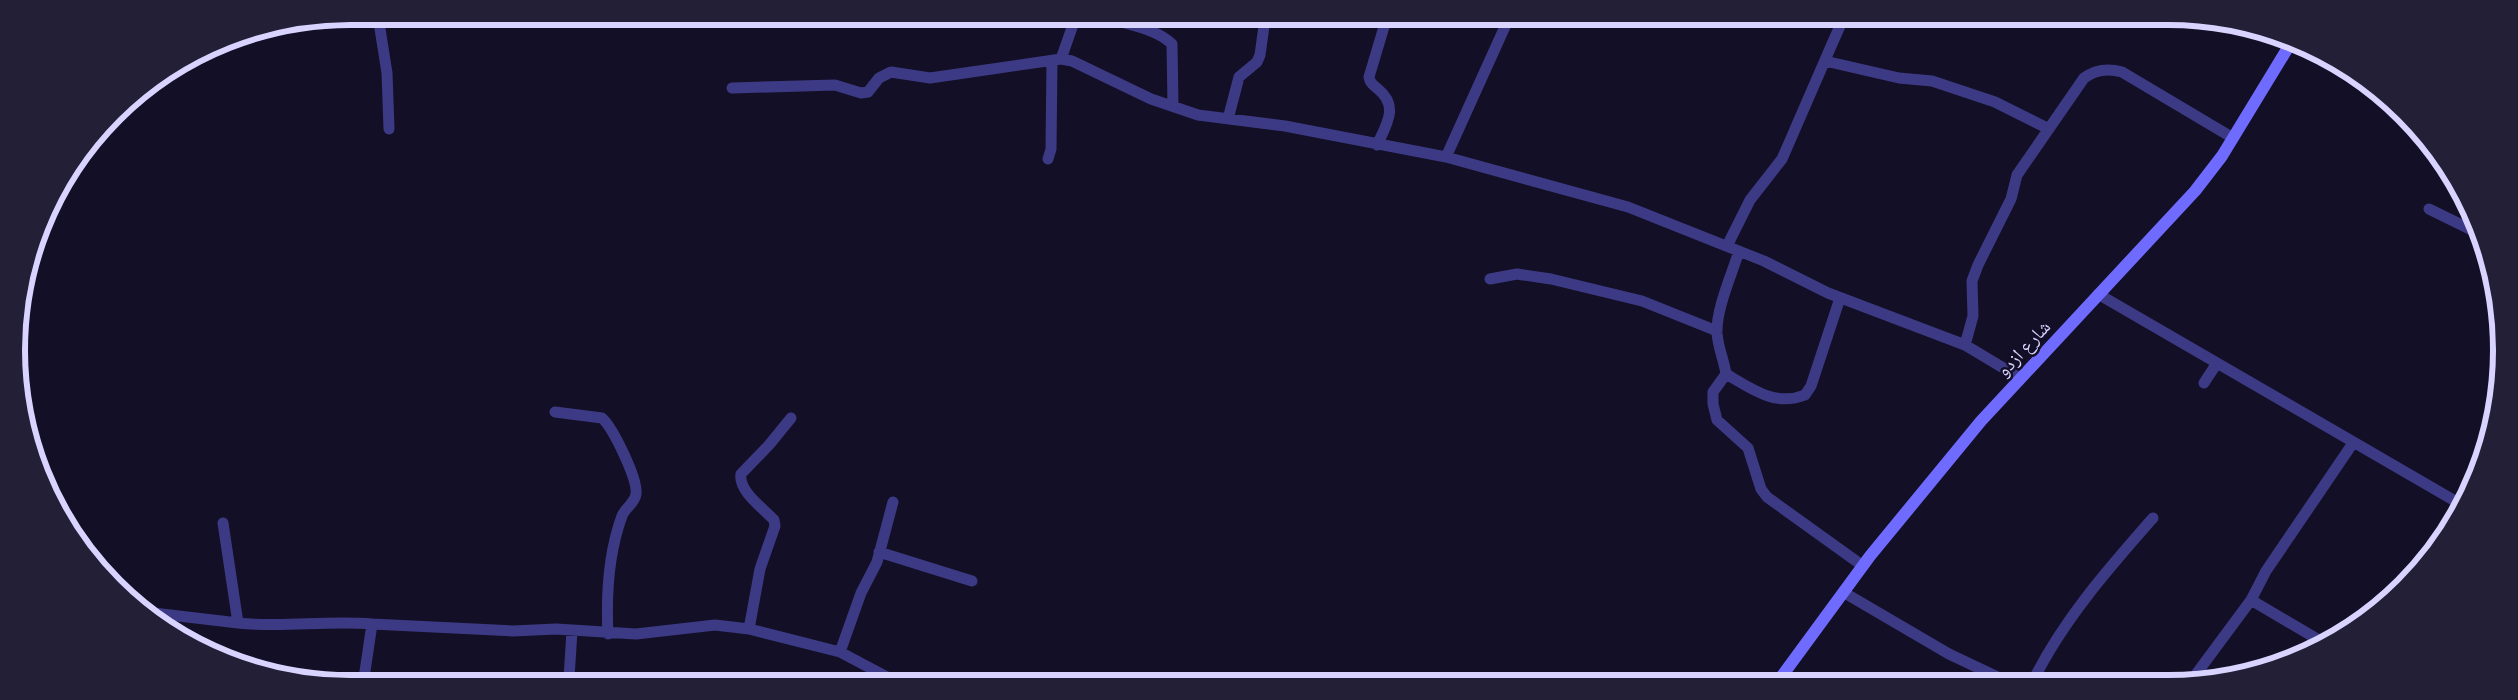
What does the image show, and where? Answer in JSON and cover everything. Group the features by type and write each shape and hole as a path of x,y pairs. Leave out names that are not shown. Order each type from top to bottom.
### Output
{"street":[{"path":"379,25 387,73 389,129"},
{"path":"1048,159 1051,149 1057,60 1073,25"},
{"path":"1129,25 1158,35 1172,44 1174,106"},
{"path":"1228,119 1239,77 1257,62 1260,56 1264,25"},
{"path":"1378,144 1391,108 1388,97 1372,85 1369,77 1385,25"},
{"path":"1446,158 1506,25"},
{"path":"1727,246 1750,200 1782,159 1840,25"},
{"name":"شارع ازدو","path":"1783,675 1863,566 1980,421 2194,191 2222,156 2287,48"},
{"path":"732,88 836,85 861,93 868,92 879,78 891,72 930,78 1057,60 1094,70 1151,99 1198,115 1285,126 1446,158 1628,207 1739,251 1840,298 1965,345 2020,378"},
{"path":"1825,61 1899,78 1932,81 1995,102 2049,129"},
{"path":"1965,345 1974,316 1972,281 2011,199 2017,175 2084,78 2093,72 2112,69 2122,72 2233,138"},
{"path":"2429,209 2469,229"},
{"path":"1739,251 1718,318 1717,331 1720,354 1726,374 1761,394 1781,400 1805,395 1811,386 1840,298"},
{"path":"1490,280 1516,274 1551,279 1642,301 1717,331"},
{"path":"2098,294 2217,362 2353,444 2455,501"},
{"path":"2204,383 2217,362"},
{"path":"1726,374 1713,392 1713,404 1717,420 1748,448 1761,489 1767,497 1863,566"},
{"path":"555,412 602,418 614,434 636,486 634,501 622,515 613,547 606,590 608,634"},
{"path":"749,630 760,569 775,526 774,520 744,488 740,480 741,474 769,445 790,418"},
{"path":"2197,673 2251,600 2266,571 2353,444"},
{"path":"840,652 861,593 877,562 892,502"},
{"path":"2036,675 2047,652 2076,611 2153,518"},
{"path":"223,523 238,623"},
{"path":"879,552 972,581"},
{"path":"1844,592 1949,654 1995,675"},
{"path":"2251,600 2316,639"},
{"path":"160,614 258,625 337,621 513,631 572,630 608,634 636,634 715,625 749,630 840,652 883,675"},
{"path":"364,675 372,624"},
{"path":"569,675 572,630"}]}
